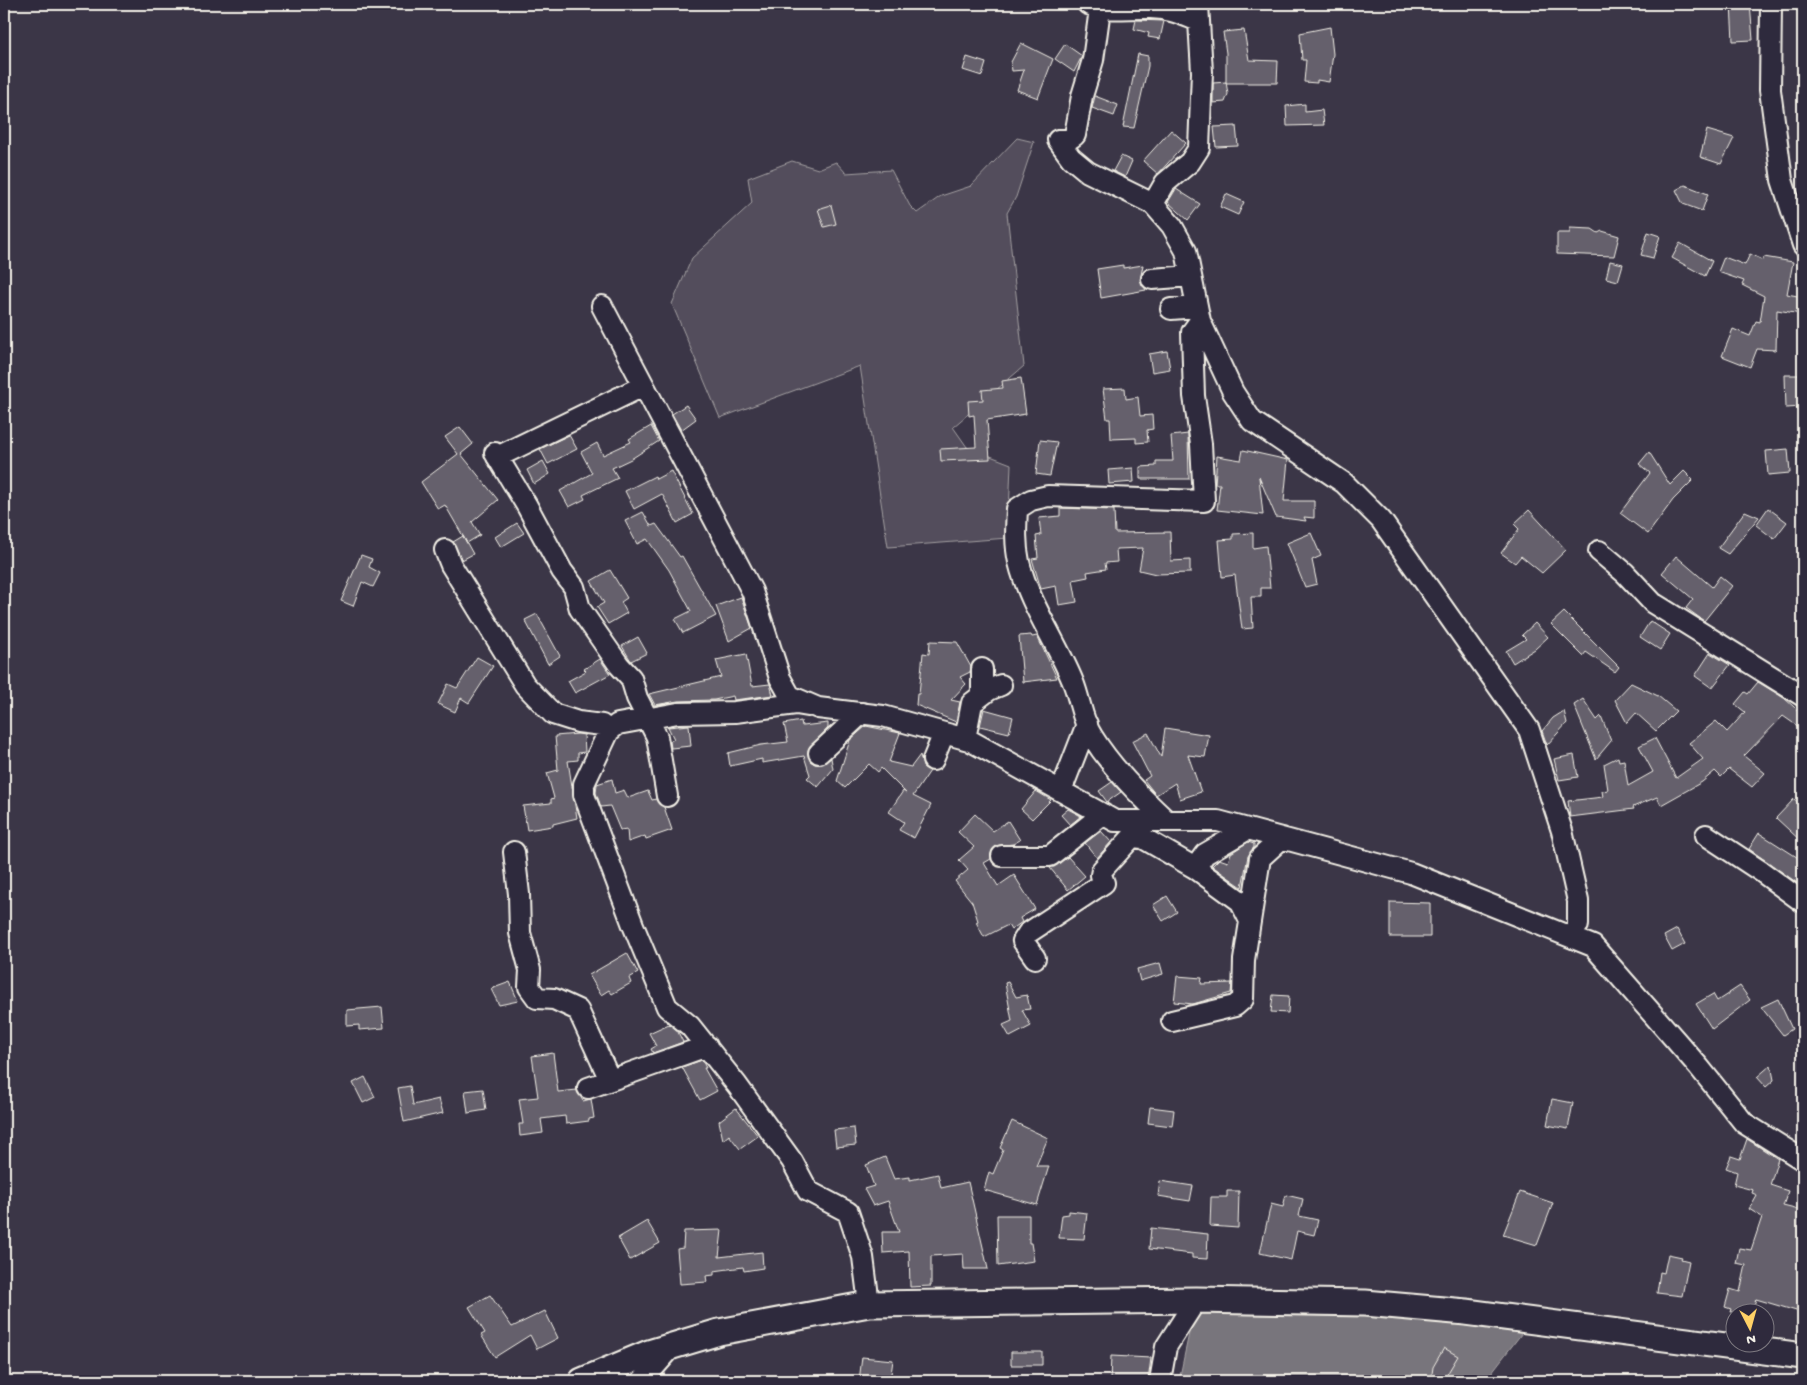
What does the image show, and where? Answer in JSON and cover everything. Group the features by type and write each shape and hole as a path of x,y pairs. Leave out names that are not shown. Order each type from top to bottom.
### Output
{"main road":[{"path":"582,1381 649,1353 719,1332 869,1304 1196,1300 1365,1303 1466,1312 1803,1356"}],"street":[{"path":"1771,4 1770,90 1782,180 1803,245"},
{"path":"1153,204 1165,184 1190,162 1199,148 1202,72 1199,12 1094,6 1094,60 1082,96 1075,135 1068,140 1058,140 1071,158 1088,172 1153,204 1172,226 1186,251 1198,314 1233,392 1252,421 1344,483 1381,520 1529,730 1562,831 1578,901 1578,925"},
{"path":"1152,278 1191,276"},
{"path":"602,306 752,591 780,678 790,696 818,708"},
{"path":"1171,309 1198,314"},
{"path":"1167,821 1144,800 1108,760 1090,734 1073,682 1030,592 1019,562 1016,539 1017,509 1031,500 1048,496 1204,501 1201,444 1194,396 1192,332 1198,314"},
{"path":"643,386 496,455 562,571 574,587 580,610 619,666 631,678 637,698 650,718 658,737 667,796"},
{"path":"444,550 451,565 525,685 553,714 578,722 602,725 609,731"},
{"path":"1599,550 1625,573 1653,603 1803,696"},
{"path":"982,669 982,695"},
{"path":"965,739 972,703 982,695 1001,685"},
{"path":"869,1304 863,1257 852,1217 832,1201 808,1191 792,1161 706,1046 690,1026 667,1007 633,925 584,795 584,784 609,731 618,724 678,713 735,712 796,704 883,716 965,739 1110,817 1167,821 1218,821 1411,873 1593,946 1687,1053 1744,1123 1803,1160"},
{"path":"819,753 862,713"},
{"path":"1061,791 1087,724"},
{"path":"933,760 944,733"},
{"path":"1110,817 1130,840"},
{"path":"1004,860 1050,856 1110,817"},
{"path":"1195,868 1205,854 1248,829"},
{"path":"1706,835 1803,902"},
{"path":"1035,958 1023,941 1028,933 1104,883 1101,875 1102,870 1132,837 1144,838 1195,868 1240,901 1250,921"},
{"path":"1172,1021 1235,1006 1243,999 1244,960 1260,858 1282,838"},
{"path":"514,852 519,894 520,933 530,970 529,987 537,998 554,999 578,1010 610,1080"},
{"path":"588,1088 706,1046"},
{"path":"1160,1381 1166,1347 1196,1300"},
{"path":"642,1381 672,1346"}],"shaded area":[{"path":"1017,138 1034,142 1016,197 1007,213 1024,366 953,427 967,447 1011,464 1008,538 888,547 860,366 720,418 672,304 692,258 752,203 748,178 792,161 818,169 836,162 846,173 891,170 910,206 917,213 941,196 971,186"},
{"path":"1196,1300 1532,1320 1485,1381 1179,1381"}],"building":[{"path":"1731,4 1750,4 1753,40 1733,41"},
{"path":"1136,20 1164,21 1160,39 1148,37 1149,33 1134,29"},
{"path":"1330,27 1333,54 1329,82 1317,80 1317,83 1304,82 1306,60 1302,60 1300,33"},
{"path":"1244,30 1249,60 1278,61 1277,83 1226,83 1226,53 1223,32"},
{"path":"1021,43 1053,59 1038,98 1017,90 1024,70 1012,71 1011,62"},
{"path":"1065,44 1082,56 1074,72 1055,59"},
{"path":"1138,54 1148,56 1148,66 1134,128 1123,127"},
{"path":"967,57 986,63 982,76 963,70"},
{"path":"1226,82 1228,94 1225,102 1213,103 1213,83"},
{"path":"1095,96 1118,105 1114,116 1092,108"},
{"path":"1305,104 1305,112 1322,110 1324,125 1287,126 1286,106"},
{"path":"1236,126 1238,146 1216,147 1214,127"},
{"path":"1171,130 1186,143 1158,174 1143,161"},
{"path":"1707,130 1734,138 1721,164 1700,157"},
{"path":"1121,156 1132,161 1125,177 1113,171"},
{"path":"1685,185 1708,194 1702,211 1683,204 1676,190"},
{"path":"1176,189 1200,204 1188,220 1168,202"},
{"path":"1226,194 1244,202 1238,215 1220,207"},
{"path":"831,205 836,224 824,227 818,209"},
{"path":"1570,228 1592,229 1598,233 1602,231 1619,236 1614,256 1557,254 1557,233 1570,233"},
{"path":"1648,232 1660,236 1653,258 1641,255"},
{"path":"1680,243 1712,261 1705,276 1672,258"},
{"path":"1750,254 1763,260 1764,257 1793,262 1787,294 1803,297 1801,314 1777,310 1776,350 1757,349 1750,367 1722,356 1733,329 1750,336 1756,321 1760,322 1764,296 1742,285 1744,281 1718,272 1724,257 1745,265"},
{"path":"1610,261 1623,264 1618,281 1606,278"},
{"path":"1123,265 1123,268 1143,265 1140,280 1146,290 1101,298 1097,269"},
{"path":"1167,351 1170,369 1152,372 1149,354"},
{"path":"1785,375 1803,375 1803,407 1786,408"},
{"path":"1021,378 1026,414 987,420 990,459 941,461 940,449 976,447 974,415 969,416 968,401 983,400 982,390 1003,388 1002,381"},
{"path":"1125,388 1126,399 1138,397 1140,416 1152,415 1153,429 1147,430 1148,442 1136,443 1136,438 1111,439 1110,419 1107,419 1103,389"},
{"path":"686,405 696,419 681,430 672,414"},
{"path":"651,426 659,441 631,459 612,468 618,478 583,495 585,499 569,507 560,491 592,473 581,452 597,443 603,455 631,442 629,439"},
{"path":"460,427 473,444 461,454 498,500 472,522 480,535 467,543 445,505 438,509 421,482 458,454 445,437"},
{"path":"1188,434 1189,479 1140,479 1140,467 1156,466 1156,461 1173,461 1171,436"},
{"path":"569,435 577,449 548,464 540,449"},
{"path":"1040,440 1057,442 1050,476 1036,474"},
{"path":"1788,449 1790,473 1768,475 1766,451"},
{"path":"1243,450 1288,460 1284,501 1314,501 1314,518 1304,517 1306,521 1276,517 1259,477 1263,515 1217,510 1220,484 1215,484 1217,456 1241,460"},
{"path":"1649,452 1670,485 1684,471 1693,480 1673,500 1648,534 1620,513 1650,473 1639,464"},
{"path":"543,461 550,474 534,484 527,470"},
{"path":"1133,468 1134,482 1109,484 1108,470"},
{"path":"671,471 693,514 677,523 662,494 634,509 625,491 655,476 656,479"},
{"path":"1060,508 1114,510 1115,533 1170,532 1171,561 1190,560 1190,573 1156,574 1139,570 1143,548 1116,549 1117,562 1105,563 1106,569 1087,572 1088,577 1073,580 1077,602 1059,605 1056,586 1041,589 1032,559 1038,558 1036,536 1041,535 1039,518 1060,516"},
{"path":"1768,508 1787,522 1774,539 1756,525"},
{"path":"1529,510 1566,550 1542,573 1521,556 1515,563 1501,553 1519,529 1514,524"},
{"path":"1745,511 1759,517 1728,554 1718,548"},
{"path":"643,512 651,526 656,524 680,557 682,556 716,616 683,633 675,619 691,611 669,570 647,539 637,544 625,521"},
{"path":"517,523 524,533 501,547 495,537"},
{"path":"1253,533 1253,548 1266,546 1270,588 1261,588 1261,597 1251,597 1253,628 1242,629 1235,575 1222,577 1219,540 1233,539 1233,534"},
{"path":"1311,533 1321,556 1312,560 1317,584 1305,587 1287,543"},
{"path":"463,536 473,554 462,560 453,542"},
{"path":"361,555 372,559 369,567 380,573 373,587 362,582 353,606 341,601"},
{"path":"1676,556 1712,587 1720,576 1732,586 1704,621 1686,608 1693,599 1662,573"},
{"path":"610,570 627,598 621,602 627,613 608,624 597,607 604,603 591,581"},
{"path":"741,597 752,628 729,641 716,606"},
{"path":"1564,612 1619,667 1615,672 1586,652 1583,656 1551,624"},
{"path":"537,614 560,656 548,664 525,620"},
{"path":"1650,621 1670,634 1660,650 1640,637"},
{"path":"1535,623 1548,637 1535,649 1513,663 1506,651 1526,639 1522,635"},
{"path":"1031,635 1032,637 1037,636 1057,678 1023,682 1019,636"},
{"path":"638,637 647,653 631,661 622,646"},
{"path":"930,641 957,642 971,667 970,672 960,677 966,684 951,700 960,702 956,722 916,705 917,694 919,694 923,653 929,654"},
{"path":"1710,653 1730,665 1712,688 1695,676"},
{"path":"746,654 752,686 770,684 773,695 734,700 733,696 714,700 678,701 655,705 649,694 721,677 716,660"},
{"path":"477,657 493,666 469,703 461,698 455,712 438,704 448,684 457,688"},
{"path":"600,659 610,674 575,693 568,681 586,671 584,669"},
{"path":"1758,682 1784,698 1803,715 1803,730 1783,716 1744,756 1765,773 1752,787 1729,769 1721,777 1715,771 1702,782 1661,805 1657,797 1633,807 1634,809 1570,817 1568,801 1603,797 1602,791 1608,790 1604,764 1618,757 1619,761 1624,760 1628,786 1653,772 1639,746 1655,738 1676,778 1703,759 1689,743 1716,721 1727,732 1745,712 1735,704 1745,692 1748,694"},
{"path":"1631,683 1658,696 1676,711 1656,731 1636,713 1627,723 1615,700"},
{"path":"1583,699 1597,720 1601,716 1611,741 1596,759 1574,705"},
{"path":"984,709 1013,717 1009,733 980,726"},
{"path":"1564,711 1567,723 1547,745 1542,731 1553,718"},
{"path":"801,721 802,726 828,723 828,728 808,750 810,761 815,764 822,764 831,758 833,769 818,787 807,778 810,775 804,756 762,763 762,759 730,766 728,753 761,745 788,742 784,724"},
{"path":"689,725 691,746 671,748 670,741 674,739 668,727"},
{"path":"866,726 900,733 889,762 911,767 920,755 923,767 930,771 913,796 931,805 914,838 899,830 904,822 889,812 903,791 906,793 881,768 878,772 869,764 845,788 837,781 850,740"},
{"path":"1165,728 1209,735 1205,757 1188,755 1201,792 1180,799 1175,783 1156,795 1144,780 1150,776 1132,741 1148,733 1161,757"},
{"path":"584,735 585,752 578,753 578,760 568,761 577,818 553,824 553,826 527,830 523,806 551,803 551,799 554,798 547,773 558,770 555,736"},
{"path":"1574,755 1578,777 1559,780 1554,759"},
{"path":"612,779 615,793 624,790 628,798 648,791 652,800 656,799 664,807 672,830 646,839 645,836 628,842 627,829 620,830 610,806 601,807 596,793 597,784"},
{"path":"1112,782 1121,792 1107,802 1099,791"},
{"path":"1036,791 1051,800 1032,819 1021,809"},
{"path":"1794,799 1803,806 1797,818 1803,823 1803,843 1776,818"},
{"path":"1068,809 1081,816 1070,825 1061,815"},
{"path":"975,814 993,831 1008,821 1020,840 1013,844 996,846 992,851 991,859 984,863 998,886 1014,875 1035,909 1020,918 1022,922 1011,930 1008,925 984,937 976,922 978,921 972,902 955,881 968,870 959,860 974,847 958,832"},
{"path":"1101,831 1111,842 1097,858 1085,843"},
{"path":"1759,833 1803,861 1803,887 1749,849"},
{"path":"1248,842 1254,844 1254,848 1248,856 1242,887 1212,866 1219,859 1228,862 1231,853"},
{"path":"1068,857 1085,876 1068,890 1050,868"},
{"path":"1167,896 1177,912 1163,921 1153,905"},
{"path":"1390,902 1430,903 1430,937 1390,937"},
{"path":"1677,929 1685,944 1672,951 1664,936"},
{"path":"627,953 638,973 629,978 631,983 612,994 609,990 601,995 589,975"},
{"path":"1160,963 1163,974 1140,981 1137,969"},
{"path":"1177,976 1202,978 1201,984 1232,983 1231,993 1193,1004 1174,1002"},
{"path":"510,982 518,1001 499,1005 491,989"},
{"path":"1008,982 1016,997 1027,995 1030,1009 1022,1010 1031,1026 1010,1037 1003,1025 1012,1021 1005,983"},
{"path":"1740,986 1750,1000 1712,1029 1696,1004 1713,994 1717,1001"},
{"path":"1273,995 1289,996 1288,1013 1271,1012"},
{"path":"1778,999 1792,1029 1783,1035 1761,1007"},
{"path":"382,1007 384,1028 359,1030 359,1025 347,1026 347,1010"},
{"path":"669,1024 677,1030 683,1042 653,1053 651,1049 656,1046 649,1033"},
{"path":"553,1053 558,1092 577,1090 583,1101 591,1099 594,1118 589,1119 589,1121 566,1124 565,1116 541,1119 543,1133 520,1136 519,1124 523,1124 519,1099 538,1097 532,1056"},
{"path":"702,1060 706,1068 704,1068 717,1091 700,1100 682,1067"},
{"path":"1771,1065 1774,1080 1766,1087 1757,1077"},
{"path":"365,1077 375,1097 363,1103 353,1083"},
{"path":"410,1086 413,1105 439,1099 443,1113 404,1122 398,1088"},
{"path":"483,1089 486,1110 468,1113 465,1091"},
{"path":"1552,1099 1573,1103 1568,1129 1547,1125"},
{"path":"1150,1107 1174,1110 1172,1126 1148,1123"},
{"path":"736,1108 758,1136 740,1149 729,1135 723,1140 719,1121"},
{"path":"1012,1121 1048,1138 1036,1166 1049,1166 1037,1205 984,1190 989,1172 993,1174 1003,1150 1000,1148"},
{"path":"854,1128 856,1145 836,1147 834,1130"},
{"path":"1747,1139 1778,1159 1770,1185 1788,1191 1783,1206 1803,1211 1803,1313 1774,1304 1774,1302 1756,1299 1755,1302 1726,1302 1730,1289 1740,1292 1746,1265 1736,1263 1739,1248 1751,1250 1762,1217 1749,1209 1757,1195 1752,1193 1753,1190 1734,1185 1737,1172 1726,1168 1731,1156 1740,1159"},
{"path":"885,1157 894,1179 910,1177 910,1180 938,1174 941,1188 968,1182 988,1269 964,1269 963,1254 931,1256 931,1286 910,1287 909,1251 883,1253 882,1232 899,1232 888,1201 873,1206 864,1189 874,1186 866,1165"},
{"path":"1160,1181 1193,1186 1190,1201 1158,1196"},
{"path":"1227,1191 1239,1191 1238,1228 1210,1226 1211,1197 1227,1197"},
{"path":"1520,1192 1553,1203 1537,1245 1503,1235"},
{"path":"1286,1195 1303,1199 1299,1216 1318,1220 1314,1235 1297,1231 1291,1260 1260,1253 1271,1204 1283,1207"},
{"path":"1069,1211 1087,1213 1084,1239 1059,1238 1062,1215 1069,1214"},
{"path":"997,1215 1029,1215 1029,1243 1031,1243 1034,1261 998,1266"},
{"path":"647,1221 660,1243 630,1260 618,1238"},
{"path":"1151,1228 1208,1234 1207,1259 1192,1258 1192,1254 1149,1249"},
{"path":"722,1230 719,1257 762,1252 763,1268 744,1271 743,1267 714,1271 714,1275 706,1276 707,1282 680,1284 677,1249 683,1248 684,1231"},
{"path":"1668,1254 1682,1257 1681,1259 1689,1261 1682,1296 1657,1293 1660,1272 1664,1273"},
{"path":"490,1295 512,1327 545,1311 558,1338 537,1349 530,1335 495,1357 481,1335 485,1333 469,1307"},
{"path":"1444,1348 1458,1356 1443,1381 1431,1381 1433,1367"},
{"path":"1011,1352 1042,1352 1042,1365 1011,1365"},
{"path":"1111,1356 1151,1358 1148,1381 1110,1381"},
{"path":"862,1357 893,1360 890,1381 859,1381"}]}
